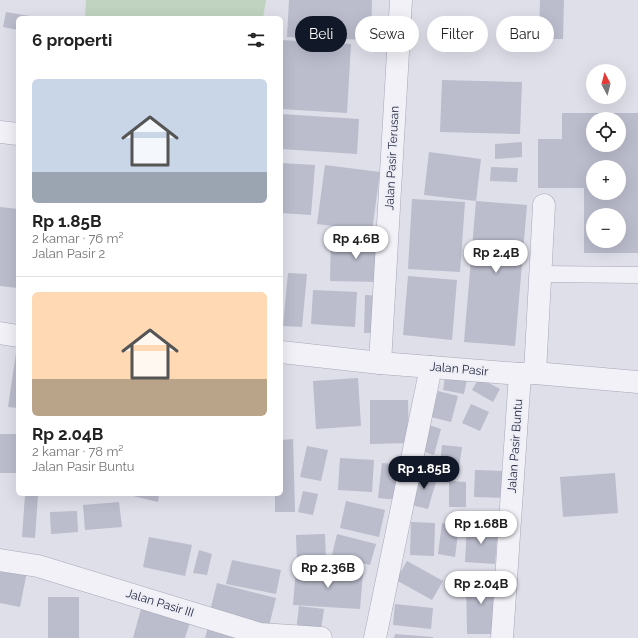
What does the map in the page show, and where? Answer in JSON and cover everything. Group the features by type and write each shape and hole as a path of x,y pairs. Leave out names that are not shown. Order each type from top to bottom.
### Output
{"street":[{"name":"Jalan Pasir Terusan","path":"380,363 401,0"},
{"path":"0,132 16,134"},
{"name":"Jalan Pasir Buntu","path":"502,638 528,374 540,274 544,205"},
{"path":"0,333 16,336"},
{"name":"Jalan Pasir","path":"283,352 380,363 638,382"},
{"path":"375,638 431,367"},
{"name":"Jalan Pasir III","path":"0,560 38,566 260,636 321,638"}],"lane":[{"path":"540,274 638,275"}],"green space":[{"path":"86,0 266,0 263,16 85,16"}],"building":[{"path":"289,0 372,0 372,16 355,16 355,39 347,39 347,16 295,16 295,37 287,37"},
{"path":"540,0 564,0 563,39 554,39 554,16 540,16"},
{"path":"6,12 30,16 16,16 16,30 3,27"},
{"path":"283,40 295,41 295,52 347,52 347,44 351,44 347,113 283,109"},
{"path":"442,80 522,82 520,134 440,132"},
{"path":"562,113 586,113 586,152 626,152 626,113 638,113 638,253 584,253 584,188 538,188 538,139 562,139"},
{"path":"283,114 359,119 357,154 283,149"},
{"path":"522,142 522,157 495,159 495,144"},
{"path":"429,152 481,159 476,201 424,195"},
{"path":"283,163 315,165 311,215 283,213"},
{"path":"325,165 380,172 372,231 317,224"},
{"path":"491,167 518,168 517,182 490,181"},
{"path":"412,199 465,202 460,272 408,269"},
{"path":"476,201 527,205 515,346 464,342"},
{"path":"0,207 16,209 16,288 0,286"},
{"path":"331,238 381,239 380,282 330,281"},
{"path":"288,273 307,274 302,327 283,326"},
{"path":"408,276 457,280 452,340 403,335"},
{"path":"313,290 357,292 355,327 311,324"},
{"path":"365,295 382,296 381,333 364,333"},
{"path":"16,353 16,408 8,407"},
{"path":"446,371 468,375 464,394 443,390"},
{"path":"358,378 361,426 316,429 313,381"},
{"path":"479,378 500,389 493,402 472,390"},
{"path":"438,391 458,396 451,422 431,417"},
{"path":"370,400 408,400 409,443 370,444"},
{"path":"471,404 489,412 480,431 462,423"},
{"path":"429,425 441,429 434,455 422,451"},
{"path":"0,434 16,434 16,473 0,473"},
{"path":"293,439 295,512 275,512 275,496 283,496 283,440"},
{"path":"442,445 462,447 459,467 440,465"},
{"path":"307,446 328,450 321,481 300,477"},
{"path":"340,458 374,460 372,492 338,490"},
{"path":"382,463 403,465 399,500 378,498"},
{"path":"475,470 506,471 505,498 474,497"},
{"path":"420,471 438,475 428,509 411,505"},
{"path":"615,473 618,513 563,517 560,477"},
{"path":"449,481 466,482 466,507 449,507"},
{"path":"303,491 318,494 313,515 298,512"},
{"path":"25,496 38,496 35,538 22,537"},
{"path":"133,496 159,496 158,502"},
{"path":"346,501 385,510 379,537 340,528"},
{"path":"119,502 122,527 85,530 83,505"},
{"path":"77,511 78,532 51,534 50,512"},
{"path":"411,522 435,523 434,556 410,555"},
{"path":"442,523 459,526 455,557 438,554"},
{"path":"467,526 498,528 495,564 465,562"},
{"path":"325,534 326,562 297,563 296,535"},
{"path":"337,534 376,544 370,565 332,555"},
{"path":"149,537 192,545 185,576 143,567"},
{"path":"199,550 212,554 207,575 193,573"},
{"path":"232,560 281,570 276,594 226,584"},
{"path":"0,561 28,566 20,607 0,603"},
{"path":"407,561 443,581 432,600 396,580"},
{"path":"296,568 363,573 360,609 293,605"},
{"path":"495,575 496,634 467,634 466,576"},
{"path":"217,583 276,598 268,630 209,615"},
{"path":"48,597 79,597 79,638 48,638"},
{"path":"395,604 433,608 431,629 393,625"},
{"path":"299,606 324,609 320,636 296,632"},
{"path":"141,609 190,622 185,638 133,638"},
{"path":"208,627 242,638 205,638"},
{"path":"395,634 433,637 433,638 394,638"}]}
